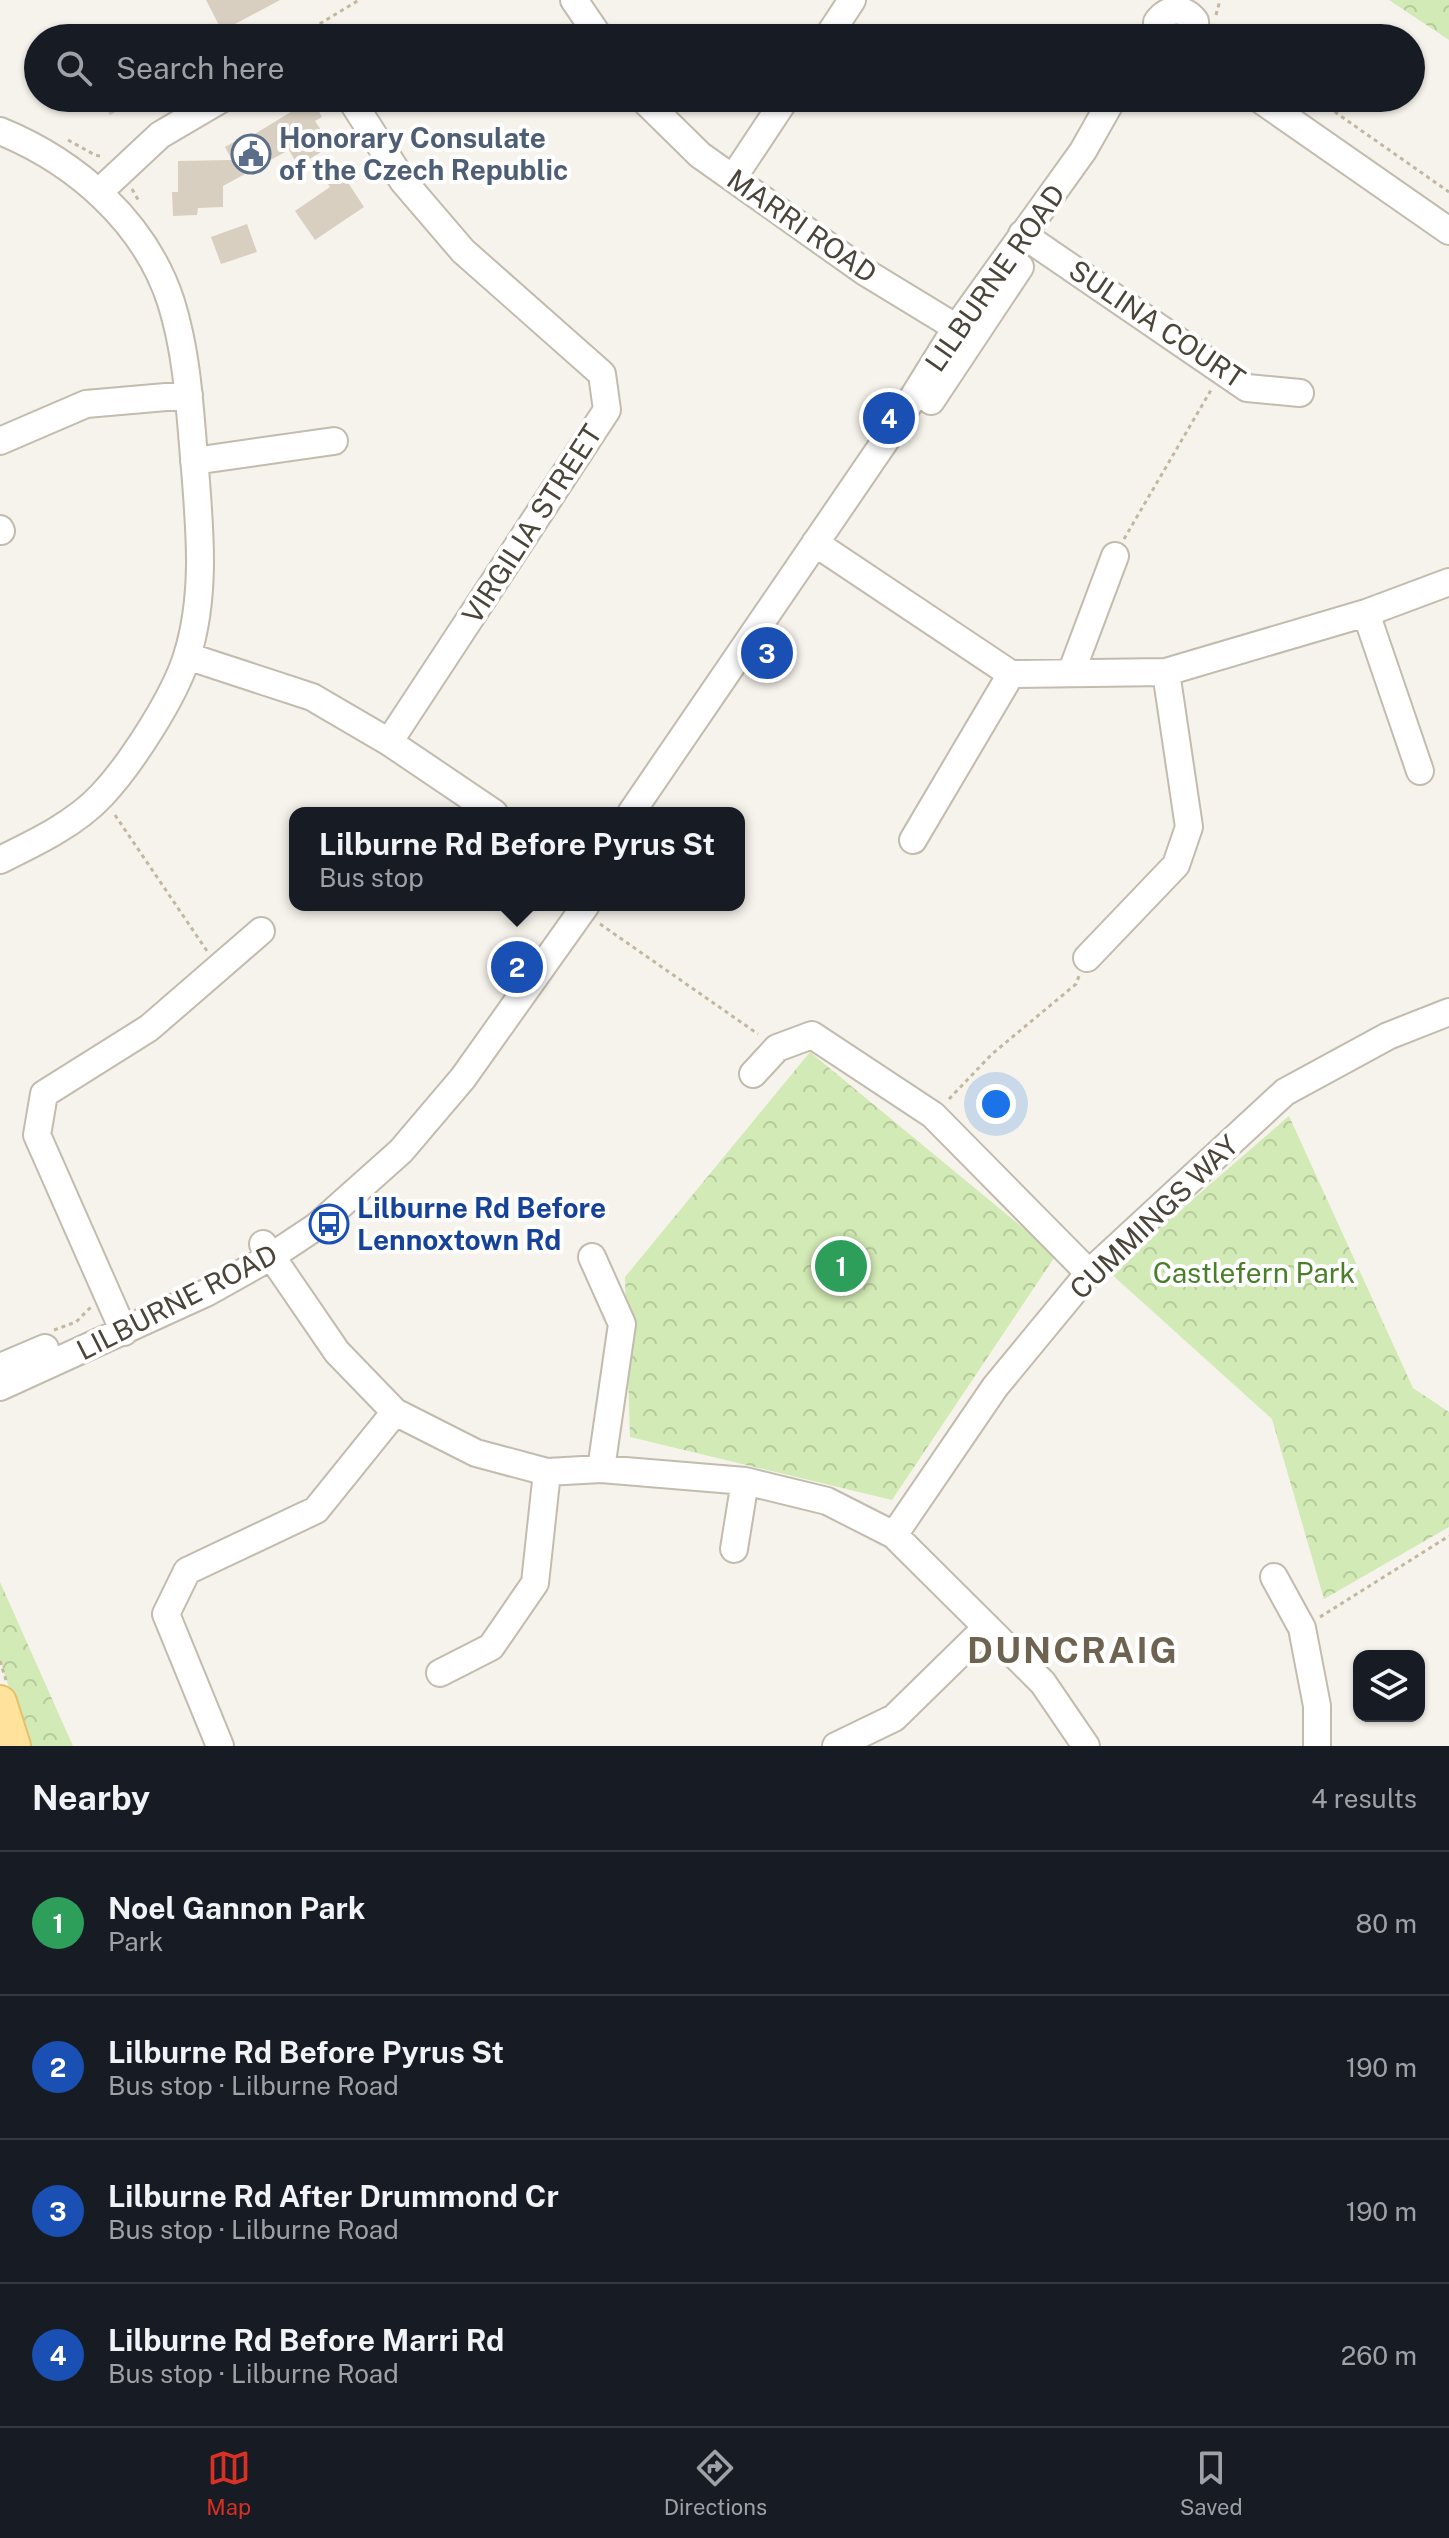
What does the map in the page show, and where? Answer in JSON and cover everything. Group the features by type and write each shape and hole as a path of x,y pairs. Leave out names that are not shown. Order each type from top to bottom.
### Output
{"main road":[{"path":"0,1702 14,1746"}],"street":[{"path":"574,0 590,24"},
{"path":"836,24 852,0"},
{"path":"1200,24 1204,0"},
{"path":"1157,24 1168,11 1180,5 1193,24"},
{"path":"99,192 160,135 199,112"},
{"name":"VIRGILIA STREET","path":"359,112 403,181 463,251 602,374 607,410 389,742"},
{"name":"MARRI ROAD","path":"656,112 700,155 865,272 965,333"},
{"path":"733,178 777,112"},
{"name":"LILBURNE ROAD","path":"1029,239 1105,112"},
{"name":"LILBURNE ROAD","path":"654,807 821,547 965,333 1029,239 1123,112"},
{"path":"1278,112 1449,231"},
{"path":"1305,112 1449,211"},
{"path":"0,131 26,142 66,166 99,192 130,226 154,264 170,300 183,350 201,558 197,608 187,656 152,726 101,796 57,830 0,860"},
{"name":"SULINA COURT","path":"1029,239 1247,388 1300,393"},
{"path":"0,441 86,404 189,395"},
{"path":"194,461 334,441"},
{"path":"821,547 1011,674 1166,672 1366,613 1449,582"},
{"name":"LILBURNE ROAD","path":"635,807 821,547"},
{"path":"1071,673 1115,556"},
{"path":"1366,613 1420,771"},
{"path":"187,656 312,697 389,742 485,807"},
{"path":"1087,958 1176,865 1189,827 1166,672"},
{"path":"913,840 1011,674"},
{"name":"LILBURNE ROAD","path":"0,1367 218,1287 267,1250 374,1157 419,1109 488,1021 564,911"},
{"name":"LILBURNE ROAD","path":"267,1250 317,1226 401,1151 590,912"},
{"path":"120,1324 37,1135 44,1094 149,1028 261,931"},
{"name":"CUMMINGS WAY","path":"894,1535 995,1387 1089,1273 1285,1092 1388,1036 1449,1012"},
{"path":"753,1074 777,1048 812,1035 933,1115 1089,1273"},
{"path":"267,1250 337,1352 395,1412 476,1453 547,1472 601,1469 745,1481 827,1501 894,1535 1043,1683 1086,1746"},
{"path":"592,1257 622,1324 601,1469"},
{"name":"LILBURNE ROAD","path":"0,1387 120,1324"},
{"path":"220,1746 166,1614 187,1571 316,1510 395,1412"},
{"path":"440,1673 491,1647 535,1583 547,1472"},
{"path":"734,1549 745,1481"},
{"path":"1274,1577 1302,1628 1317,1706 1317,1746"},
{"path":"836,1746 894,1718 987,1627"}],"path":[{"path":"319,24 359,0"},
{"path":"1218,24 1216,10 1220,0"},
{"path":"1335,112 1449,192"},
{"path":"58,135 95,155 109,157 142,208"},
{"path":"1115,556 1223,370"},
{"path":"101,796 219,968"},
{"path":"590,912 777,1048"},
{"path":"933,1115 992,1054 1076,984 1087,958"},
{"path":"1302,1628 1449,1536"}],"green space":[{"path":"1389,0 1449,0 1449,40"},
{"path":"810,1052 1056,1255 892,1500 630,1437 625,1277"},
{"name":"Castlefern Park","path":"1289,1116 1413,1388 1449,1412 1449,1527 1324,1599 1272,1419 1109,1272"},
{"path":"0,1582 73,1746 29,1746 0,1661"}],"building":[{"path":"206,0 280,0 235,24 218,24"},
{"path":"291,112 319,112 322,117 315,121 325,136 315,142 321,152 298,166 289,150 223,186 223,207 198,208 197,215 173,216 172,192 178,192 178,161 232,160 225,147 248,134 250,137"},
{"path":"341,172 364,207 315,240 295,211 330,187 326,181"},
{"path":"247,224 257,252 221,264 211,237"}],"place":[{"name":"Honorary Consulate of the Czech Republic","path":"251,154"},
{"name":"Lilburne Rd Before Marri Rd","path":"889,418"},
{"name":"Lilburne Rd After Drummond Cr","path":"767,653"},
{"name":"Lilburne Rd Before Pyrus St","path":"517,967"},
{"name":"Lilburne Rd Before Lennoxtown Rd","path":"329,1224"},
{"name":"Noel Gannon Park","path":"841,1266"}],"district":[{"name":"DUNCRAIG","path":"1073,1650"}]}
